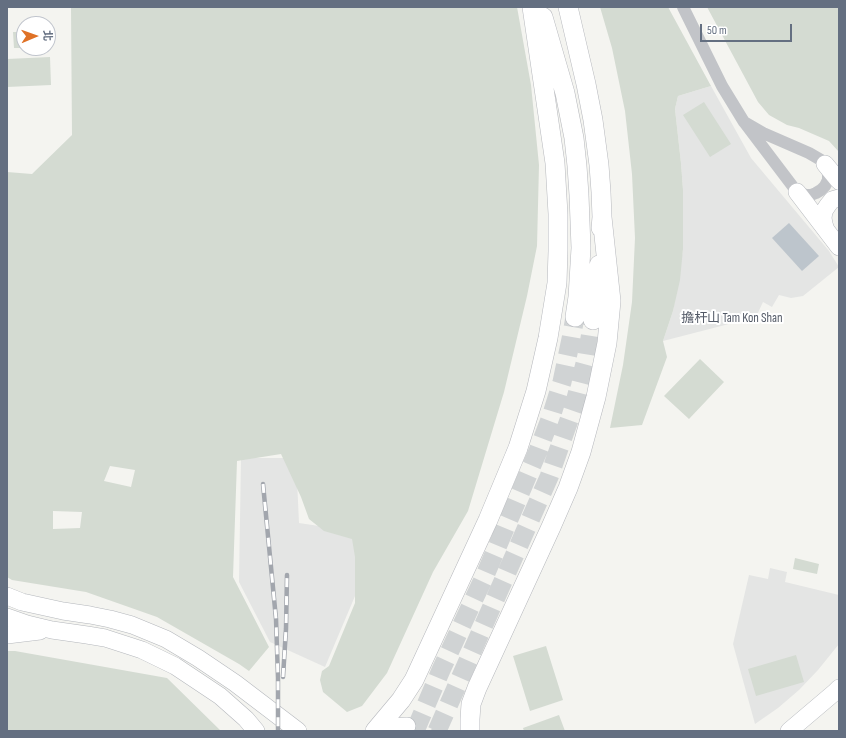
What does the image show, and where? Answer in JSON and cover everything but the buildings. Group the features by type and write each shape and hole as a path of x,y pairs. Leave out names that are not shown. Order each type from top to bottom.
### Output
{"main road":[{"path":"376,731 401,700 414,680 488,520 518,448 536,391 548,338 557,283 558,214 555,163 532,7"},
{"path":"539,7 565,93 574,138 579,196 581,248 578,296 584,318 598,270 602,217"},
{"path":"470,731 471,704 477,688 542,548 568,488 581,452 591,416 607,343 611,301 602,217 599,165 593,120 568,7"},
{"path":"825,164 839,181"},
{"path":"797,192 839,247"},
{"path":"826,230 823,218 824,211 832,200 839,198"},
{"path":"7,596 22,602 110,619 132,625 166,639 198,658 234,683 298,731"},
{"path":"7,617 52,630 105,638 142,650 175,666 220,696 246,719 256,731"},
{"path":"7,635 52,630"},
{"path":"789,731 839,688"},
{"path":"376,731 389,727 406,726"}],"street":[{"path":"683,7 722,86 744,122 797,192 806,195 816,194 825,186 828,180 828,175 825,164 817,158 763,133 744,122"}],"shaded area":[{"path":"71,7 517,7 531,85 539,165 537,246 527,296 504,392 468,511 433,572 387,673 362,706 347,712 323,692 320,680 322,671 329,666 355,603 355,557 352,539 324,531 309,519 301,497 281,454 237,461 233,577 269,647 249,671 157,617 86,592 12,580 7,577 7,172 32,174 72,135","holes":["110,466 135,470 131,487 104,481","53,511 82,512 80,528 53,529"]},
{"path":"600,7 668,7 711,86 678,96 675,109 683,190 683,249 680,280 673,311 663,341 667,357 642,425 610,428 623,365 632,302 635,238 632,174 625,111 612,48"},
{"path":"707,7 839,7 839,152 829,141 799,128 787,125 769,115 758,102"},
{"path":"13,32 16,32 16,48 14,48"},
{"path":"50,57 51,85 7,87 7,59"},
{"path":"711,86 751,158 829,251 839,267 803,296 791,298 779,295 772,307 763,302 756,317 663,341 673,311 683,249 683,190 675,109 678,96"},
{"path":"704,102 731,144 710,157 683,115"},
{"path":"789,223 819,256 802,271 772,238"},
{"path":"700,359 724,382 689,419 664,396"},
{"path":"241,458 296,458 299,523 359,532 355,596 325,667 270,642 239,582"},
{"path":"795,558 819,564 817,574 793,569"},
{"path":"770,568 787,572 785,582 839,595 839,644 818,670 799,690 778,708 755,724 733,644 749,575 768,579"},
{"path":"546,646 563,700 530,711 513,656"},
{"path":"7,651 15,651 167,678 221,731 7,731"},
{"path":"796,655 804,682 756,696 748,669"},
{"path":"559,715 565,731 524,731 523,728"}],"tunnel":[{"path":"415,731 441,670 486,573 538,451 562,382 575,317"},
{"path":"437,731 549,477 574,406 587,356 593,320"},
{"path":"407,726 427,727 437,731"}],"railway":[{"path":"263,484 276,619 278,731"},
{"path":"283,677 287,575"}],"district":[{"name":"擔杆山 Tam Kon Shan","path":"732,319"}]}
